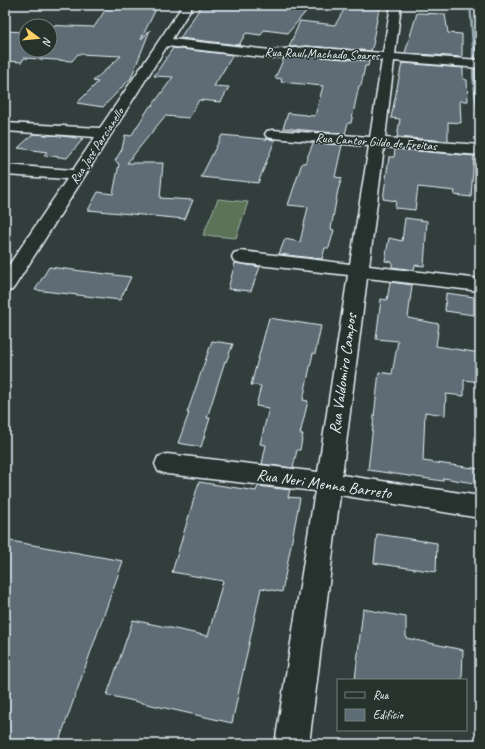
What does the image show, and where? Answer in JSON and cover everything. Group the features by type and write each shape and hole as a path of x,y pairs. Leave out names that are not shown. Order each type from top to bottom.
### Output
{"street":[{"name":"Rua José Parcianello","path":"5,286 188,5"},
{"name":"Rua Valdomiro Campos","path":"292,744 358,271 390,57 396,5"},
{"name":"Rua Raul Machado Soares","path":"164,42 270,54 307,51 480,64"},
{"path":"5,127 105,133"},
{"name":"Rua Cantor Gildo de Freitas","path":"272,134 480,150"},
{"path":"5,170 77,175"},
{"path":"241,257 480,285"},
{"name":"Rua Neri Menna Barreto","path":"167,464 328,483 480,507"}],"green space":[{"path":"218,199 248,202 236,238 203,235"}],"building":[{"path":"202,5 300,5 298,8 308,9 288,33 264,30 261,35 246,33 239,45 180,38"},
{"path":"347,5 381,5 371,51 307,46 289,47 300,21 335,25"},
{"path":"108,6 157,7 141,39 150,30 131,78 103,107 77,103 98,82 93,81 121,56 78,54 72,61 24,58 58,58 58,26 94,27"},
{"path":"417,13 445,14 448,33 462,34 462,57 405,53"},
{"path":"5,31 18,32 18,58 24,58 22,62 5,61"},
{"path":"173,48 233,55 214,86 229,87 221,102 199,100 189,118 165,116 127,163 163,163 160,198 193,200 185,219 88,210 98,192 113,194 119,164 115,161 122,149 125,135 131,136 150,106 152,106 173,77 154,76"},
{"path":"307,56 369,61 368,66 365,66 361,86 359,86 351,123 348,123 345,134 283,128 288,113 315,116 323,86 281,82 282,79 275,78 284,58"},
{"path":"402,63 463,68 463,79 467,80 468,101 460,101 461,123 448,122 448,141 397,137 400,119 391,118"},
{"path":"33,134 83,139 67,158 44,155 47,152 18,148"},
{"path":"222,135 275,140 258,183 201,177"},
{"path":"313,143 342,145 335,177 342,178 338,190 331,229 334,230 329,248 325,248 322,259 279,254 285,239 300,242 308,207 288,205 302,163 305,163"},
{"path":"395,149 474,156 471,197 454,195 455,191 418,187 415,210 395,208 396,201 383,199 389,157 394,157"},
{"path":"405,218 427,221 424,266 415,265 414,270 392,267 392,262 385,261 389,238 402,241"},
{"path":"235,263 260,267 251,291 228,289"},
{"path":"49,267 131,277 120,300 35,290"},
{"path":"390,282 412,285 408,318 439,324 436,346 480,353 480,382 464,380 464,396 446,394 445,415 425,412 423,461 480,469 480,484 443,478 443,481 368,470 379,372 392,374 398,341 376,339 381,299 387,300"},
{"path":"446,293 474,297 474,315 445,311"},
{"path":"269,318 321,326 315,354 313,353 303,400 308,401 300,434 303,434 300,450 297,450 293,468 262,464 266,445 260,444 269,408 256,406 261,386 251,385"},
{"path":"212,341 233,344 226,362 225,361 207,418 210,418 201,447 178,443 189,413 187,413"},
{"path":"199,482 256,491 258,486 290,490 288,497 300,498 282,592 261,588 232,723 107,695 133,620 208,636 223,581 172,572"},
{"path":"377,534 437,543 436,572 374,563"},
{"path":"5,540 123,561 58,744 5,744"},
{"path":"363,609 406,617 406,638 463,650 462,679 355,679"}],"waterway":[{"path":"470,5 474,50 474,77 480,124"}]}
